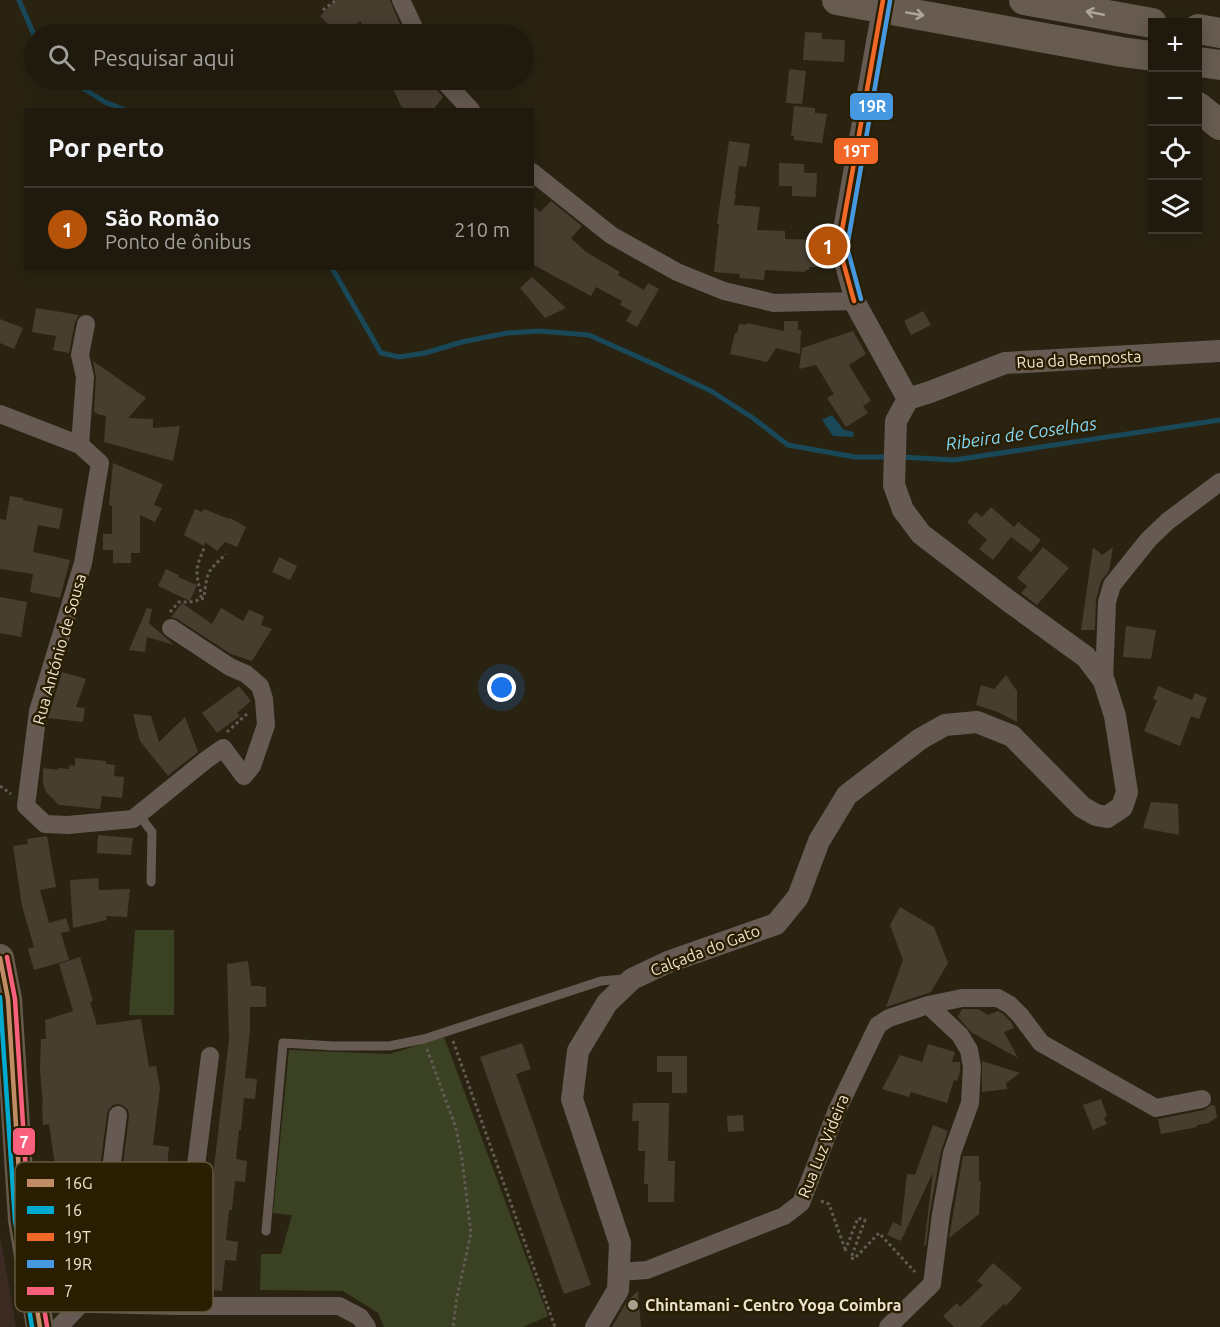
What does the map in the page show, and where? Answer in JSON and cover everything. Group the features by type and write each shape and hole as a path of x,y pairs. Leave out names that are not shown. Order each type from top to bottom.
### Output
{"highway":[{"path":"837,0 1148,55"},
{"path":"1024,0 1148,22"},
{"path":"1202,30 1220,33"},
{"path":"1060,40 1134,67 1148,76"},
{"path":"1202,63 1220,65"},
{"path":"1202,111 1220,124"}],"main road":[{"path":"0,958 8,999 18,1162"},
{"path":"37,1312 40,1327"}],"street":[{"path":"401,0 412,24"},
{"path":"883,0 838,247 854,301 908,399"},
{"path":"452,90 469,108"},
{"path":"534,174 611,235 677,272 724,291 774,303 854,301"},
{"path":"80,445 85,377 80,355 86,324"},
{"name":"Rua da Bemposta","path":"908,399 1005,363 1220,351"},
{"name":"Calçada do Gato","path":"596,1327 618,1290 620,1243 572,1099 578,1051 607,1003 632,979 668,962 776,924 798,897 819,841 847,795 920,739 945,725 977,722 1012,736 1082,807 1096,815 1107,817 1122,807 1127,792 1115,716 1104,681 1086,657 921,534 903,510 894,485 896,421 908,399"},
{"name":"Rua António de Sousa","path":"0,414 80,445 100,464 83,563 38,711 27,806 45,824 68,825 133,819 223,748 244,776 252,766 266,725 264,699 260,686 246,674 230,667 171,628"},
{"path":"1104,681 1107,602 1112,585 1149,539 1168,521 1220,482"},
{"name":"Rua Luz Videira","path":"619,1272 647,1270 784,1216 801,1203 837,1110 878,1025 889,1018 928,1005 962,998 998,998 1020,1015 1041,1043 1156,1108 1202,1099"},
{"path":"888,1327 932,1284 952,1154 970,1103 972,1067 969,1050 960,1035 928,1005"},
{"path":"196,1162 210,1056"},
{"path":"111,1162 118,1115"},
{"path":"213,1306 339,1306 360,1317 367,1327"},
{"path":"59,1327 78,1312"}],"lane":[{"path":"139,815 152,832 151,882"},
{"path":"266,1231 283,1043 389,1047 450,1031 601,981 632,979"}],"path":[{"path":"323,10 336,0"},
{"path":"200,600 201,588 197,567 204,548"},
{"path":"171,628 165,618 179,602 194,602 204,598 206,577 209,571 226,554"},
{"path":"227,732 237,723"},
{"path":"450,1031 555,1327"},
{"path":"424,1039 456,1128 471,1233 453,1327"},
{"path":"805,1192 829,1204 845,1251 858,1218 865,1220 851,1258 855,1259 879,1233 913,1270"}],"shaded area":[{"path":"0,1235 10,1292 16,1327 0,1327"}],"green space":[{"path":"135,930 174,930 174,1015 129,1015"},
{"path":"444,1037 548,1316 523,1327 384,1327 378,1313 343,1291 260,1290 261,1254 281,1254 292,1215 273,1213 289,1050 390,1054"}],"water":[{"path":"832,415 844,430 854,432 853,437 833,436 822,420"}],"building":[{"path":"336,0 390,0 400,24 362,24 360,21 357,24 328,24 320,16"},
{"path":"805,32 822,33 822,39 845,40 844,62 803,60"},
{"path":"789,69 806,71 802,104 786,103"},
{"path":"394,90 437,90 443,97 435,108 404,108"},
{"path":"794,106 815,108 815,113 827,114 822,143 794,140 794,136 791,136"},
{"path":"729,141 750,144 746,167 739,166 734,205 760,207 757,230 785,231 785,239 822,240 822,267 809,267 809,270 805,272 765,270 764,280 739,278 740,274 714,272 719,224 717,224"},
{"path":"779,163 804,164 804,173 817,173 816,197 792,196 792,186 779,186"},
{"path":"551,201 582,226 571,238 586,252 620,272 618,275 644,290 648,283 659,289 637,327 626,321 632,311 620,305 622,301 596,287 591,296 534,265 534,207 540,212"},
{"path":"532,277 566,308 545,318 520,288"},
{"path":"36,308 79,315 75,322 69,353 53,350 56,336 32,332"},
{"path":"923,311 931,325 911,335 904,321"},
{"path":"0,319 23,328 14,349 0,343"},
{"path":"784,321 798,321 798,330 801,330 800,354 776,348 767,362 730,354 739,324 746,325 747,323 784,331"},
{"path":"853,331 866,354 849,365 871,401 863,406 868,413 846,427 827,398 834,394 816,365 799,369 802,348"},
{"path":"93,361 146,398 128,418 153,419 153,428 180,426 173,461 104,442 106,416 94,412 96,377"},
{"path":"113,463 163,484 154,505 162,508 155,522 140,515 140,553 131,553 131,563 113,563 113,550 103,550 103,534 112,534 112,506 109,505"},
{"path":"10,496 63,509 59,529 38,525 33,552 70,560 60,598 30,592 33,574 0,569 0,519 6,520"},
{"path":"991,507 1014,527 1018,522 1041,540 1031,552 1011,537 993,560 979,549 987,540 967,522 976,512 982,517"},
{"path":"195,509 202,512 204,509 230,518 246,527 237,547 225,542 217,551 205,542 204,546 184,535"},
{"path":"1043,547 1069,568 1037,605 1021,593 1027,586 1017,578"},
{"path":"1093,547 1102,555 1113,547 1109,571 1101,581 1096,599 1095,630 1081,630"},
{"path":"279,557 297,566 290,580 272,572"},
{"path":"166,569 197,585 190,601 158,586"},
{"path":"0,597 27,602 21,637 0,633"},
{"path":"182,603 212,624 221,608 243,621 249,610 264,616 261,625 272,629 252,661 231,654 171,617"},
{"path":"147,608 152,609 149,623 174,645 147,637 145,652 129,650"},
{"path":"1126,626 1156,630 1151,659 1123,657"},
{"path":"62,672 86,679 76,707 85,708 83,722 48,718"},
{"path":"1006,675 1017,691 1017,722 998,712 976,705 981,685 994,689"},
{"path":"239,686 251,701 237,713 240,716 217,733 202,713"},
{"path":"1158,686 1192,700 1195,693 1207,698 1199,719 1191,716 1180,746 1144,731 1157,700 1153,699"},
{"path":"133,714 151,716 159,742 185,717 198,752 170,772 168,776 140,741"},
{"path":"75,758 106,761 106,764 115,765 114,776 124,777 122,798 102,796 100,809 59,805 46,792 43,783 43,768 69,769 69,765 75,766"},
{"path":"1151,802 1178,804 1179,835 1143,828"},
{"path":"98,835 133,838 131,855 97,853"},
{"path":"47,836 56,887 40,890 49,923 66,918 70,931 61,933 69,960 34,970 28,949 34,947 22,906 13,846 28,844 27,839"},
{"path":"98,878 99,890 130,889 127,917 106,916 107,920 73,928 70,880"},
{"path":"900,907 934,927 948,963 931,992 886,1007 903,960 890,925"},
{"path":"80,957 93,1001 90,1002 97,1025 141,1019 149,1067 156,1066 160,1088 153,1145 169,1147 167,1162 123,1162 129,1116 128,1110 119,1104 113,1105 107,1114 101,1162 55,1162 49,1124 43,1125 40,1070 41,1039 46,1039 45,1020 73,1011 59,964"},
{"path":"248,961 251,986 266,987 266,1007 250,1007 245,1078 257,1079 255,1099 244,1098 236,1159 247,1161 245,1182 235,1181 226,1240 238,1242 236,1261 225,1260 222,1291 213,1290 213,1176 229,1039 227,964"},
{"path":"962,1009 978,1009 988,1015 998,1011 1003,1014 1014,1028 1004,1032 1018,1058 971,1032 958,1017"},
{"path":"522,1043 531,1069 516,1074 591,1285 564,1294 480,1057"},
{"path":"928,1044 955,1052 952,1062 960,1062 960,1072 957,1081 954,1080 947,1103 911,1092 909,1097 882,1089 900,1055 922,1062"},
{"path":"657,1056 687,1056 687,1093 672,1093 672,1072 657,1072"},
{"path":"982,1061 1020,1073 1006,1083 1007,1089 982,1092"},
{"path":"1101,1099 1107,1116 1104,1118 1107,1124 1093,1130 1083,1105"},
{"path":"633,1103 669,1103 668,1161 675,1161 674,1202 648,1202 648,1184 644,1184 645,1151 638,1151 639,1121 632,1121"},
{"path":"1211,1105 1215,1106 1217,1117 1209,1123 1161,1134 1158,1119 1204,1110"},
{"path":"743,1115 744,1131 728,1132 727,1116"},
{"path":"933,1125 948,1131 941,1151 926,1246 924,1245 933,1172 901,1241 887,1235 893,1222 901,1226 907,1174 915,1175"},
{"path":"963,1156 979,1156 979,1181 981,1181 979,1214 949,1238"},
{"path":"993,1263 1022,1288 1006,1306 1004,1304 980,1327 954,1327 943,1316 957,1303 960,1307 983,1285 977,1281"},
{"path":"638,1291 641,1327 612,1327 627,1301"}],"waterway":[{"name":"Ribeira de Coselhas","path":"19,0 29,24"},
{"name":"Ribeira de Coselhas","path":"86,90 120,108"},
{"name":"Ribeira de Coselhas","path":"333,270 381,353 399,357 425,353 462,342 507,333 539,331 589,335 711,391 753,418 788,445 855,457 888,457"},
{"name":"Ribeira de Coselhas","path":"901,457 954,460 1220,420"}],"transit line":[{"name":"19T","path":"854,301 839,247 883,0"},
{"name":"19R","path":"861,299 847,247 890,1"},
{"name":"7","path":"7,957 15,999 25,1162"},
{"name":"16G","path":"0,958 8,999 18,1162"},
{"name":"16","path":"0,997 15,1220"},
{"name":"16","path":"30,1312 32,1327"},
{"name":"16G","path":"37,1312 40,1327"},
{"name":"7","path":"45,1312 47,1326"}],"place":[{"name":"São Romão","path":"828,246"},
{"name":"Chintamani - Centro Yoga Coimbra","path":"633,1305"}]}
